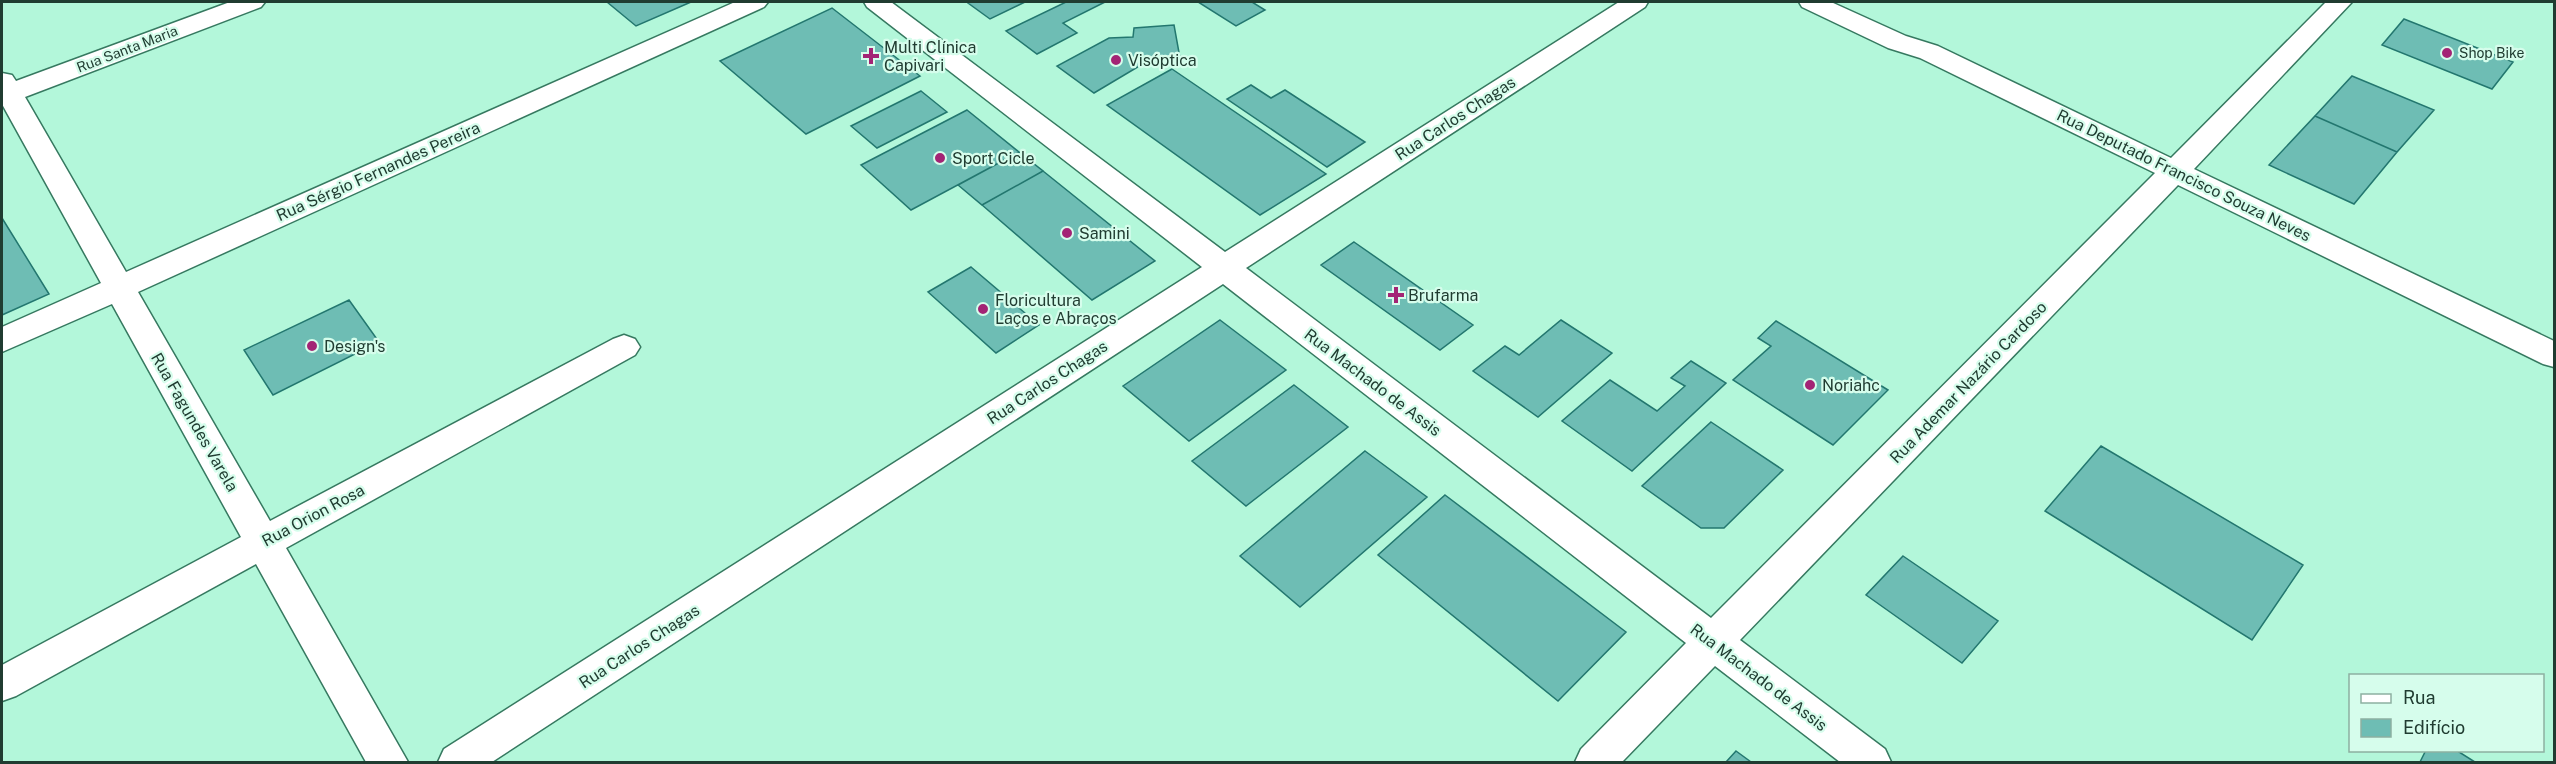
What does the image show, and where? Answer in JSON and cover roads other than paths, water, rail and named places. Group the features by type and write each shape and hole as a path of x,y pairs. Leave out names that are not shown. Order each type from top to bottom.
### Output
{"street":[{"name":"Rua Santa Maria","path":"4,91 252,2"},
{"name":"Rua Sérgio Fernandes Pereira","path":"2,340 755,2"},
{"name":"Rua Machado de Assis","path":"877,2 1871,762"},
{"name":"Rua Carlos Chagas","path":"458,762 1636,2"},
{"name":"Rua Deputado Francisco Souza Neves","path":"1811,2 1896,42 1929,52 2554,355"},
{"name":"Rua Ademar Nazário Cardoso","path":"1595,762 2340,2"},
{"name":"Rua Fagundes Varela","path":"4,91 388,762"},
{"name":"Rua Orion Rosa","path":"2,684 624,347"}],"place":[{"name":"Shop Bike","path":"2447,53"},
{"name":"Multi Clínica Capivari","path":"871,56"},
{"name":"Visóptica","path":"1116,60"},
{"name":"Sport Cicle","path":"940,158"},
{"name":"Samini","path":"1067,233"},
{"name":"Brufarma","path":"1396,295"},
{"name":"Floricultura Laços e Abraços","path":"983,309"},
{"name":"Design's","path":"312,346"},
{"name":"Noriahc","path":"1810,385"}]}
